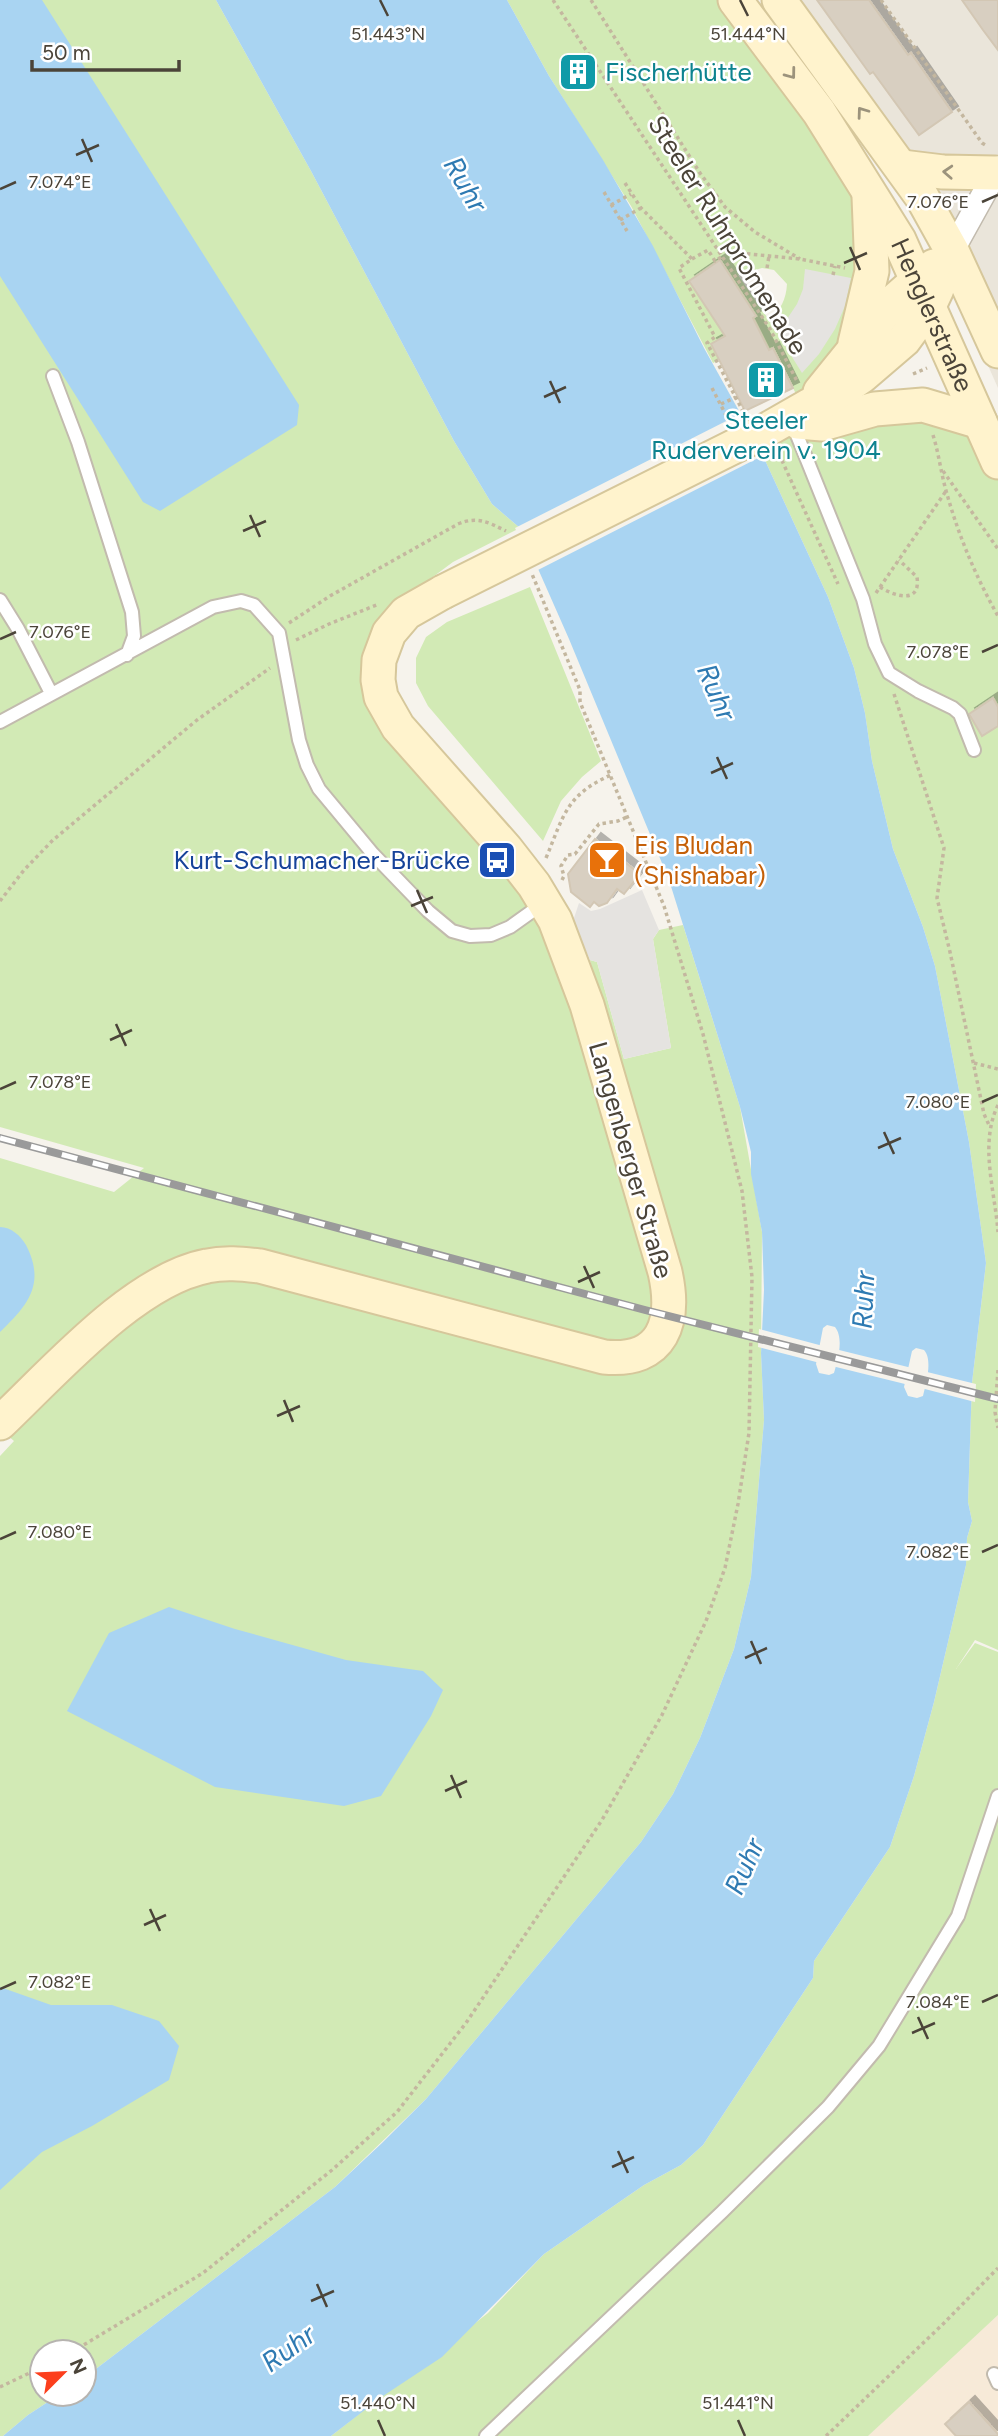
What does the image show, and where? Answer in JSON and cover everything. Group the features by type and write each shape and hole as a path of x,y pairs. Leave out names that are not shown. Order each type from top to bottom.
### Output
{"main road":[{"name":"Henglerstraße","path":"735,0 819,112 928,290 998,462"},
{"name":"Henglerstraße","path":"779,0 902,167 953,251 998,351"},
{"path":"902,167 943,172 994,163"},
{"path":"853,351 872,271 868,191"},
{"path":"780,416 820,405 862,376 904,340 928,290 953,251"},
{"path":"780,416 853,351 892,303 928,290 973,296"},
{"path":"780,416 822,424 876,409 980,422"},
{"name":"Langenberger Straße","path":"0,1423 136,1299 184,1273 218,1264 260,1266 604,1357 634,1355 657,1341 666,1328 670,1312 665,1272 587,1005 566,945 540,894 506,849 398,727 381,697 379,660 389,633 406,613 780,416"}],"street":[{"path":"953,251 994,163"}],"lane":[{"path":"53,376 78,442 132,612 134,636 127,654"},
{"path":"780,416 864,603 875,643 889,673 960,714 974,750"},
{"path":"0,600 51,693"},
{"path":"0,722 196,616 228,603 241,601 254,605 279,633 299,740 319,789 373,854 428,911 452,931 470,936 491,935 510,927 540,894"},
{"path":"486,2436 722,2212 828,2107 879,2046 958,1916 998,1796"}],"path":[{"name":"Steeler Ruhrpromenade","path":"553,0 770,329 786,359 780,416"},
{"path":"591,0 700,173 725,207 755,232 800,259"},
{"path":"881,0 994,163"},
{"path":"569,62 588,52"},
{"path":"625,183 641,208 692,259"},
{"path":"604,192 627,231"},
{"path":"611,205 632,194"},
{"path":"620,220 641,208"},
{"path":"721,257 715,261 708,250 679,268 715,337 708,343 736,397 780,416 841,592 864,603 880,587 946,491"},
{"path":"719,251 800,259 846,268"},
{"path":"767,268 769,256"},
{"path":"834,275 835,266"},
{"path":"904,340 946,491 970,562 998,616"},
{"path":"786,359 792,357"},
{"path":"712,388 728,419"},
{"path":"721,404 736,397"},
{"path":"941,470 998,549"},
{"path":"279,633 300,614 458,524 474,519 487,521 508,532"},
{"path":"880,587 898,596 912,594 916,589 917,577 899,560"},
{"path":"95,2338 203,2273 236,2247 368,2140 397,2112 429,2074 502,1971 602,1820 638,1759 685,1669 725,1569 749,1433 752,1277 742,1191 703,1034 664,906 580,702 580,690 532,574"},
{"path":"0,901 24,870 54,840 197,720 284,658 294,641 382,602"},
{"path":"889,673 944,849 937,898 984,1114 989,1125"},
{"path":"540,894 566,809 577,795 611,775"},
{"path":"568,855 575,854 599,824 627,817"},
{"path":"974,1063 998,1069"},
{"path":"998,1105 989,1125 988,1144 998,1232"},
{"path":"998,1370 995,1412 998,1428"},
{"path":"826,2436 998,2268"},
{"path":"0,2387 28,2374"}],"shaded area":[{"path":"791,0 998,0 998,388 923,219"},
{"path":"805,269 851,278 845,306 835,329 819,354 802,373 784,344 787,340 779,331 797,304 803,289"},
{"path":"642,890 659,930 653,939 671,1048 624,1059 597,962 590,960 573,921 579,903 591,911"},
{"path":"998,2315 998,2436 868,2436 917,2389"}],"green space":[{"path":"0,0 216,0 311,171 454,441 492,504 520,528 453,562 391,608 364,680 522,881 634,1129 590,960 597,962 624,1059 671,1048 653,939 659,930 683,925 740,1107 762,1232 761,1353 764,1420 751,1577 734,1649 700,1738 673,1794 641,1842 426,2099 335,2187 98,2367 98,2338 28,2338 28,2408 39,2408 3,2436 0,2436 0,1456 14,1441 0,1429 0,1158 114,1192 144,1168 0,1127"},
{"path":"507,0 721,0 781,82 855,195 864,236 839,349 801,404 773,348 769,349 764,340 713,363 631,206 549,76","holes":["762,268 774,270 787,284 784,300 769,320 738,275"]},
{"path":"815,411 978,426 998,468 998,1650 975,1640 956,1669 975,1643 998,1652 998,2315 868,2436 331,2436 488,2313 544,2254 644,2185 681,2165 703,2145 813,1978 814,1961 890,1847 914,1776 934,1702 966,1565 967,1538 972,1521 968,1502 972,1383 986,1263 969,1142 935,966 893,849 854,668 828,597 758,445"},
{"path":"530,587 601,761 582,777 561,801 543,841 428,706 416,683 416,658 426,637 447,622"}],"water":[{"path":"0,0 42,0 299,405 297,425 160,511 143,502 0,276"},
{"name":"Ruhr","path":"216,0 507,0 549,76 603,160 653,246 704,348 758,445 828,597 854,668 893,849 935,966 969,1142 986,1263 972,1383 968,1502 972,1521 967,1538 966,1565 934,1702 914,1776 890,1847 814,1961 813,1978 703,2145 681,2165 644,2185 544,2254 442,2357 383,2396 331,2436 3,2436 39,2408 98,2408 98,2367 335,2187 426,2099 641,1842 673,1794 700,1738 734,1649 751,1577 764,1420 761,1353 764,1290 762,1232 751,1174 751,1152 740,1107 669,880 569,639 520,528 492,504 454,441 311,171","holes":["827,1325 835,1327 840,1343 834,1373 819,1373 816,1364 823,1328","916,1348 924,1350 928,1366 923,1396 908,1396 904,1387 912,1351"]},
{"path":"0,1227 12,1230 24,1242 32,1259 34,1283 26,1303 0,1332"},
{"path":"169,1607 235,1629 346,1660 423,1671 443,1690 431,1716 381,1796 344,1806 215,1787 67,1711 109,1633"},
{"path":"0,1987 51,2005 112,2005 159,2021 179,2046 169,2080 42,2152 0,2190"}],"pier":[{"path":"744,412 766,454 536,571 515,528"},
{"path":"759,1329 823,1346 820,1363 758,1347"},
{"path":"835,1349 912,1368 909,1385 832,1366"},
{"path":"923,1371 976,1384 975,1402 921,1388"}],"building":[{"path":"817,0 869,0 908,55 911,53 952,112 919,135 873,72 870,74"},
{"path":"962,0 998,0 998,50 983,30"},
{"path":"720,260 756,316 753,318 769,350 773,348 793,388 745,411 711,344 725,336 689,281"},
{"path":"993,698 998,707 998,726 982,736 969,714"},
{"path":"595,839 640,874 624,894 617,889 607,903 599,906 594,902 590,907 571,892 568,874"},
{"path":"969,2402 998,2436 956,2436 945,2424"}],"railway":[{"path":"0,1138 645,1310 998,1399"}],"place":[{"name":"Fischerhütte","path":"578,72"},
{"name":"Steeler Ruderverein v. 1904","path":"766,380"},
{"name":"Kurt-Schumacher-Brücke","path":"497,860"},
{"name":"Eis Bludan (Shishabar)","path":"607,860"}]}
